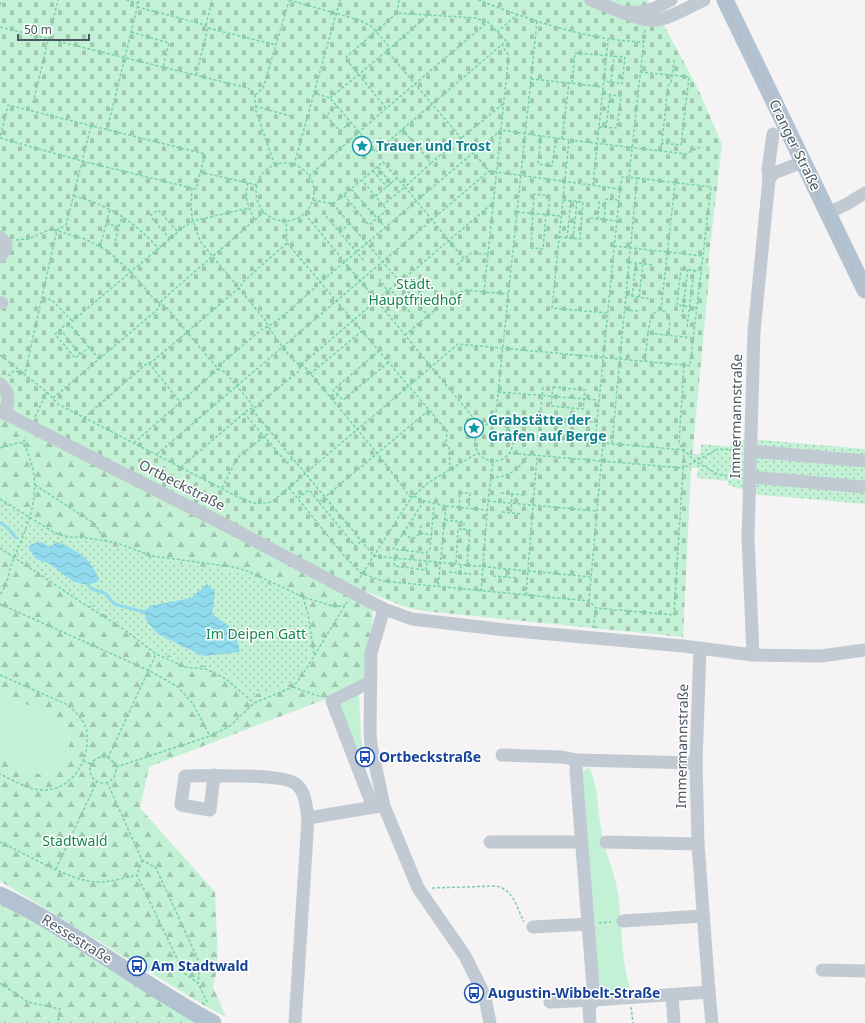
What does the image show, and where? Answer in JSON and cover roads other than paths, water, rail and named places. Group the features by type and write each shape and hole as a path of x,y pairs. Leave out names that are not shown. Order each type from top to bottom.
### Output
{"main road":[{"name":"Cranger Straße","path":"725,0 865,290"},
{"name":"Ressestraße","path":"0,895 27,908 183,1007 212,1016"}],"street":[{"path":"591,0 629,15 647,20 661,20 704,0"},
{"path":"616,9 637,13 644,12 656,8 671,0"},
{"name":"Immermannstraße","path":"753,655 748,537 754,332 769,179 768,170 773,134"},
{"path":"769,179 774,173 803,162"},
{"path":"828,213 865,193"},
{"path":"0,257 6,248 3,240"},
{"path":"0,384 5,388 8,398 3,412"},
{"name":"Ortbeckstraße","path":"3,412 235,530 384,609 412,619 464,626 700,648 753,655 821,656 865,650"},
{"path":"751,451 865,461"},
{"path":"750,477 865,486"},
{"path":"379,806 370,732 370,682 371,654 384,609"},
{"name":"Immermannstraße","path":"700,648 696,763 698,844 708,992 712,1023"},
{"path":"370,682 332,701 418,888 465,956 485,998 490,1023"},
{"path":"502,755 562,757 577,760 696,763"},
{"path":"577,760 576,770 581,842 583,851 587,924 594,1000 589,1008 590,1023"},
{"path":"214,775 277,778 296,784 305,796 308,818 295,1023"},
{"path":"308,818 379,806"},
{"path":"490,842 581,842"},
{"path":"606,842 698,844"},
{"path":"623,920 703,916"},
{"path":"533,927 587,924"},
{"path":"822,970 865,971"},
{"path":"550,1002 708,992"},
{"path":"672,994 674,1023"}],"water":[{"path":"42,542 49,547 57,542 77,552 93,567 99,581 88,585 74,582 48,563 36,559 28,548 32,544"},
{"path":"207,584 215,591 212,614 235,630 240,652 203,656 158,634 147,622 144,612 150,606 191,598"}],"waterway":[{"path":"0,523 7,527 16,538"},
{"path":"88,585 92,589 105,593 114,604 144,612"}],"tram line":[{"path":"723,0 865,296"}],"place":[{"name":"Trauer und Trost","path":"362,146"},
{"name":"Grabstätte der Grafen auf Berge","path":"474,428"},
{"name":"Ortbeckstraße","path":"365,757"},
{"name":"Am Stadtwald","path":"137,966"},
{"name":"Augustin-Wibbelt-Straße","path":"474,993"}],"park label":[{"name":"Städt. Hauptfriedhof","path":"415,292"},
{"name":"Im Deipen Gatt","path":"256,634"},
{"name":"Stadtwald","path":"75,841"}]}
